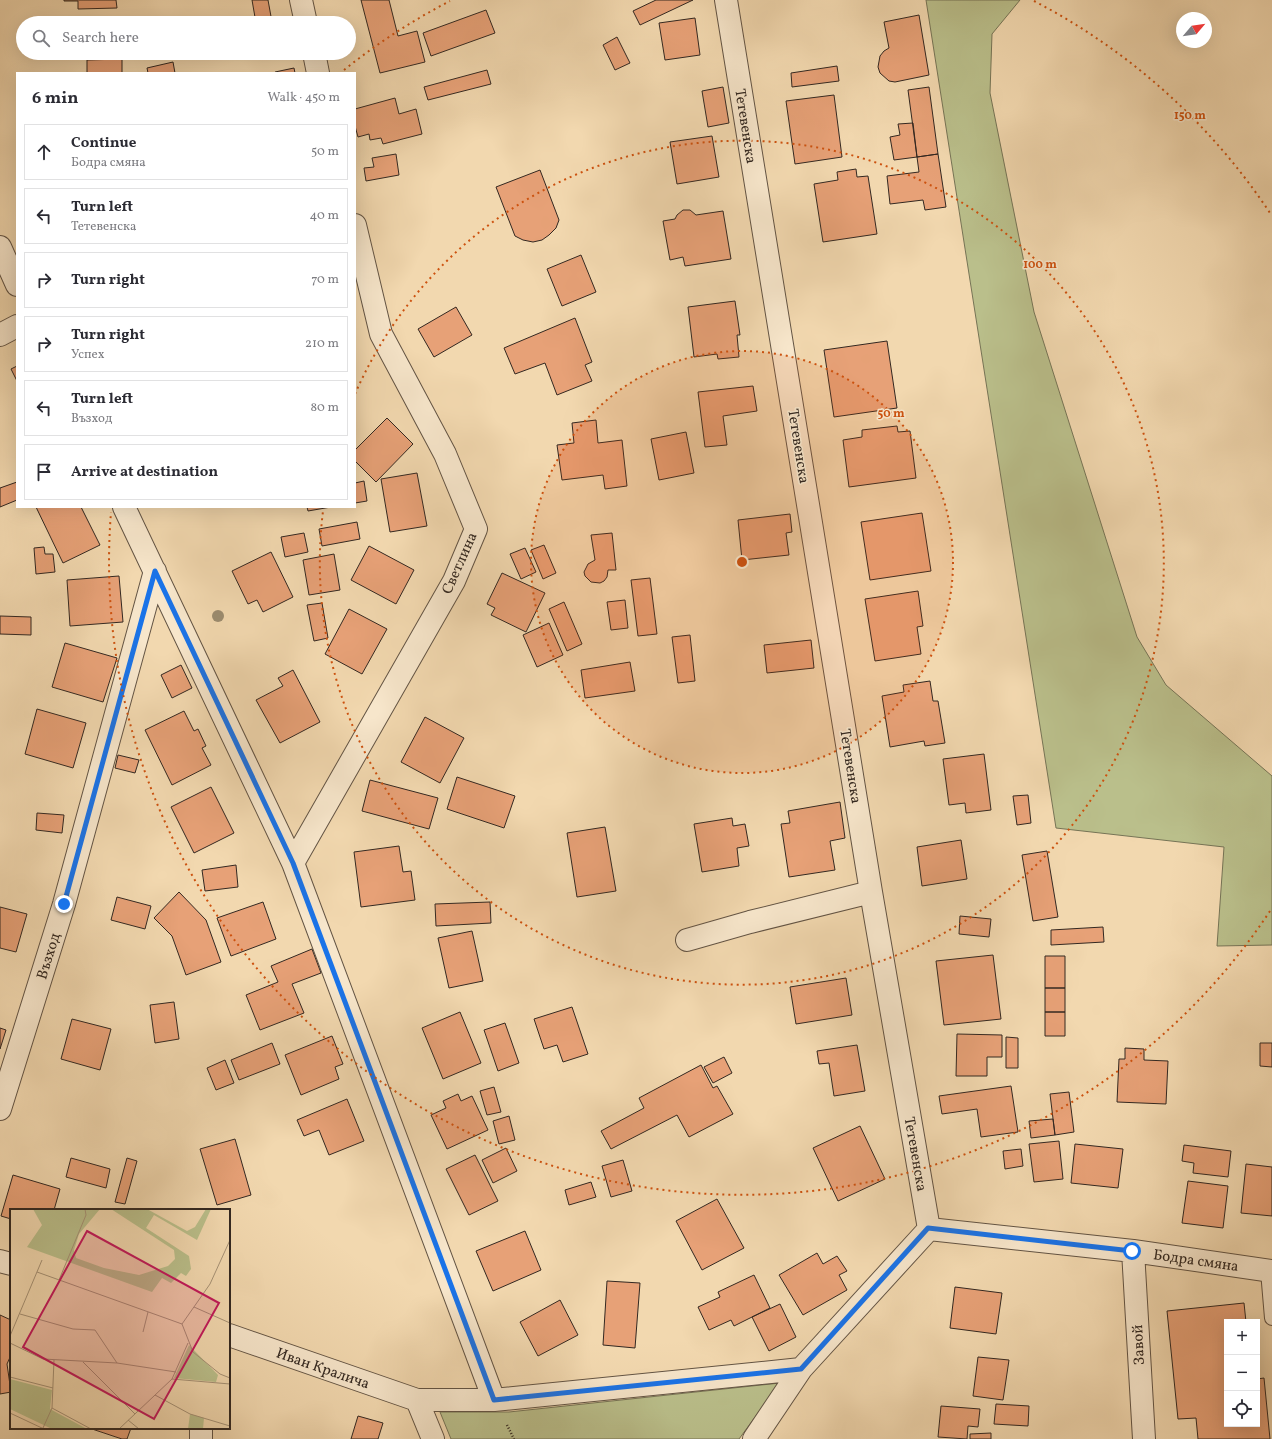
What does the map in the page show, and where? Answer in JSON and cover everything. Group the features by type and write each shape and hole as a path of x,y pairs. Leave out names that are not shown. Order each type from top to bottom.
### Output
{"street":[{"path":"301,0 304,16"},
{"name":"Тетевенска","path":"726,0 871,892 928,1228"},
{"path":"315,60 318,72"},
{"name":"Светлина","path":"293,863 454,581 476,528 445,454 382,334 356,229"},
{"path":"0,247 16,283"},
{"path":"0,335 16,327"},
{"path":"124,508 293,863 494,1400"},
{"name":"Възход","path":"0,1109 64,904 155,571"},
{"path":"687,940 750,922 871,892"},
{"path":"754,1439 801,1369 928,1228"},
{"name":"Бодра смяна","path":"928,1228 1132,1251 1270,1271"},
{"name":"Завой","path":"1132,1251 1144,1439"},
{"path":"0,1261 10,1264"},
{"name":"Иван Кралича","path":"230,1336 417,1400 494,1400 801,1369"},
{"path":"417,1400 433,1439"}],"lane":[{"path":"1270,1271 1272,1318"}],"green space":[{"path":"926,0 1020,0 992,34 990,93 1034,312 1137,637 1166,685 1272,776 1272,945 1217,946 1224,847 1056,828"},
{"path":"780,1383 739,1439 451,1439 440,1412 509,1412"}],"building":[{"path":"64,0 116,0 117,8 78,9 78,1"},
{"path":"252,0 268,0 271,16 255,16"},
{"path":"361,0 389,0 398,36 417,31 425,62 380,73"},
{"path":"656,0 693,0 640,25 633,11"},
{"path":"486,10 495,33 431,56 423,33"},
{"path":"919,15 929,75 895,82 889,81 880,73 878,67 880,56 889,48 884,22"},
{"path":"695,18 700,55 665,60 659,23"},
{"path":"617,37 630,63 615,70 603,45"},
{"path":"87,60 122,60 122,72 87,72"},
{"path":"173,62 175,72 148,72 147,68"},
{"path":"837,66 839,81 792,87 791,73"},
{"path":"294,68 295,72 275,72"},
{"path":"487,70 491,84 428,100 424,87"},
{"path":"723,87 729,123 708,127 702,91"},
{"path":"929,87 938,154 917,157 908,90"},
{"path":"834,95 842,157 795,164 786,101"},
{"path":"395,98 399,114 416,109 422,134 383,144 381,138 370,140 369,134 358,137 356,130 356,109"},
{"path":"913,123 917,157 894,160 890,137 900,135 898,124"},
{"path":"712,136 719,177 677,184 670,142"},
{"path":"396,154 399,175 366,181 364,168 374,167 372,158"},
{"path":"938,154 946,207 925,210 923,200 890,204 887,176 919,172 917,157"},
{"path":"856,169 857,177 868,176 877,234 823,242 814,184 838,180 837,172"},
{"path":"540,170 559,220 556,228 549,235 542,240 533,242 523,240 515,236 496,187"},
{"path":"683,210 690,210 696,215 723,211 731,259 685,266 683,257 670,260 663,221 675,219"},
{"path":"581,255 596,292 562,306 547,269"},
{"path":"735,301 740,335 737,335 739,357 718,359 717,354 694,357 688,307"},
{"path":"456,307 472,335 434,357 418,329"},
{"path":"575,318 592,362 585,365 592,381 557,395 545,363 515,374 504,348"},
{"path":"887,341 897,408 834,417 824,350"},
{"path":"16,366 16,379 11,369"},
{"path":"753,386 757,411 723,416 727,445 705,447 698,392"},
{"path":"387,418 413,444 376,482 356,462 356,449"},
{"path":"596,420 598,443 622,440 627,486 605,489 603,475 562,480 557,445 574,443 572,423"},
{"path":"897,426 898,432 910,431 916,478 849,487 843,440 862,437 862,430"},
{"path":"686,432 694,473 659,480 651,439"},
{"path":"417,473 427,526 390,532 381,479"},
{"path":"364,481 367,501 356,503 356,483"},
{"path":"16,482 16,500 0,507 0,488"},
{"path":"36,508 82,508 100,545 63,563"},
{"path":"307,508 325,508 308,511"},
{"path":"922,513 931,571 870,580 861,522"},
{"path":"790,514 792,532 786,533 789,555 742,560 738,520"},
{"path":"357,522 360,539 322,546 319,529"},
{"path":"304,533 308,552 285,557 281,537"},
{"path":"612,533 616,570 608,570 607,577 600,583 591,582 585,576 584,572 588,564 595,560 591,535"},
{"path":"544,545 556,573 543,579 531,550"},
{"path":"369,546 414,570 396,604 351,580"},
{"path":"44,547 45,554 53,554 55,572 36,574 34,548"},
{"path":"525,548 536,572 521,579 510,554"},
{"path":"271,552 293,597 263,612 257,600 248,604 232,571"},
{"path":"334,554 340,590 309,595 303,560"},
{"path":"502,573 545,593 526,632 491,615 495,608 487,604"},
{"path":"119,576 123,622 70,626 67,580"},
{"path":"650,578 657,634 638,636 631,580"},
{"path":"918,591 923,626 917,627 921,654 875,661 865,599"},
{"path":"625,600 628,628 611,630 607,602"},
{"path":"564,602 582,644 567,651 549,609"},
{"path":"322,603 328,638 314,641 307,605"},
{"path":"349,609 387,629 362,674 325,654"},
{"path":"0,616 31,617 31,635 0,634"},
{"path":"549,623 563,655 537,667 523,635"},
{"path":"690,635 695,681 678,683 672,637"},
{"path":"811,640 814,668 767,673 764,645"},
{"path":"65,643 117,658 103,702 52,687"},
{"path":"630,662 635,691 585,698 581,670"},
{"path":"181,665 192,688 172,698 161,675"},
{"path":"293,670 320,722 280,743 256,700 283,686 278,678"},
{"path":"930,681 933,701 938,701 945,743 925,746 924,741 890,747 882,696 904,692 903,685"},
{"path":"37,709 86,723 73,768 25,754"},
{"path":"184,711 194,731 198,729 206,746 202,748 211,765 172,785 145,730"},
{"path":"425,717 464,738 440,783 401,762"},
{"path":"984,754 991,810 966,813 965,803 949,805 943,759"},
{"path":"118,755 139,760 135,773 115,768"},
{"path":"457,777 515,796 504,828 447,809"},
{"path":"370,780 438,798 429,829 362,811"},
{"path":"211,787 234,833 194,853 171,807"},
{"path":"1028,795 1031,823 1017,825 1013,796"},
{"path":"840,802 845,838 830,841 835,870 789,877 781,824 790,823 788,811"},
{"path":"37,813 64,815 62,833 36,830"},
{"path":"732,818 733,826 745,824 749,846 737,848 739,866 702,872 694,824"},
{"path":"605,827 616,891 577,897 567,833"},
{"path":"961,840 967,879 922,886 917,847"},
{"path":"399,846 403,872 411,871 415,900 361,907 354,852"},
{"path":"1047,851 1058,917 1033,921 1022,855"},
{"path":"236,865 238,887 205,891 202,870"},
{"path":"179,892 206,920 221,962 186,975 172,936 154,918"},
{"path":"117,897 151,906 145,929 111,920"},
{"path":"263,902 276,939 231,956 217,918"},
{"path":"490,902 491,923 436,926 435,904"},
{"path":"0,907 27,914 16,952 0,948"},
{"path":"960,916 991,919 989,937 959,934"},
{"path":"1103,927 1104,942 1051,945 1051,930"},
{"path":"472,931 483,981 449,988 438,938"},
{"path":"312,949 321,973 292,984 304,1013 260,1030 246,995 278,982 271,966"},
{"path":"993,955 1001,1019 944,1025 936,961"},
{"path":"1045,956 1065,956 1065,988 1045,988"},
{"path":"846,978 852,1015 796,1024 790,987"},
{"path":"1045,988 1065,988 1065,1012 1045,1012"},
{"path":"174,1002 179,1039 155,1043 150,1005"},
{"path":"572,1007 588,1054 563,1062 557,1045 544,1049 534,1019"},
{"path":"460,1012 481,1063 443,1079 422,1028"},
{"path":"1045,1012 1065,1012 1065,1036 1045,1036"},
{"path":"72,1019 111,1029 100,1070 61,1059"},
{"path":"505,1023 519,1063 498,1071 484,1030"},
{"path":"0,1028 6,1030 0,1049"},
{"path":"957,1034 1002,1035 1002,1057 987,1057 987,1076 956,1076"},
{"path":"332,1036 343,1064 335,1067 339,1079 301,1095 285,1055"},
{"path":"1006,1037 1018,1038 1018,1068 1006,1068"},
{"path":"272,1043 280,1064 239,1080 231,1060"},
{"path":"1260,1043 1272,1043 1272,1067 1260,1066"},
{"path":"857,1045 865,1091 834,1096 829,1063 819,1064 817,1051"},
{"path":"1125,1048 1144,1049 1144,1060 1168,1061 1166,1104 1117,1102 1119,1059 1125,1059"},
{"path":"724,1057 732,1073 713,1083 704,1067"},
{"path":"225,1060 234,1083 216,1090 207,1068"},
{"path":"701,1065 713,1088 717,1086 733,1114 689,1137 677,1115 611,1149 601,1131 644,1108 639,1098"},
{"path":"1011,1086 1018,1132 981,1137 977,1109 942,1114 939,1096"},
{"path":"494,1087 501,1112 487,1115 480,1091"},
{"path":"1069,1092 1074,1132 1055,1135 1050,1094"},
{"path":"458,1094 461,1101 472,1096 488,1130 447,1149 431,1115 446,1108 443,1101"},
{"path":"347,1099 364,1141 329,1155 319,1130 304,1136 297,1120"},
{"path":"509,1116 515,1140 499,1144 493,1121"},
{"path":"1053,1119 1055,1135 1031,1138 1029,1121"},
{"path":"860,1126 885,1179 838,1201 813,1148"},
{"path":"235,1139 251,1195 217,1205 200,1149"},
{"path":"1059,1141 1063,1179 1034,1182 1029,1144"},
{"path":"1075,1144 1123,1149 1118,1188 1071,1183"},
{"path":"1184,1145 1231,1151 1228,1177 1193,1173 1194,1163 1182,1161"},
{"path":"506,1148 517,1171 493,1183 482,1160"},
{"path":"1021,1149 1023,1166 1005,1169 1003,1151"},
{"path":"475,1155 498,1201 469,1215 446,1169"},
{"path":"71,1158 110,1169 106,1188 66,1177"},
{"path":"127,1158 137,1161 125,1204 115,1202"},
{"path":"623,1160 632,1191 611,1197 602,1166"},
{"path":"1246,1164 1272,1167 1272,1216 1241,1213"},
{"path":"13,1175 60,1189 54,1209 10,1209 10,1219 1,1216"},
{"path":"1188,1181 1228,1186 1223,1228 1182,1223"},
{"path":"591,1182 596,1197 569,1205 565,1190"},
{"path":"717,1199 744,1248 702,1270 676,1221"},
{"path":"525,1231 541,1270 493,1291 476,1251"},
{"path":"817,1253 823,1264 837,1256 847,1271 839,1275 847,1290 803,1315 779,1275"},
{"path":"754,1275 770,1308 734,1326 731,1320 709,1330 698,1307 720,1297 718,1292"},
{"path":"607,1281 640,1283 635,1348 603,1345"},
{"path":"955,1287 1002,1293 996,1334 950,1328"},
{"path":"560,1300 578,1335 538,1356 520,1322"},
{"path":"1244,1303 1246,1319 1224,1319 1224,1427 1260,1427 1260,1379 1264,1378 1270,1439 1198,1439 1196,1418 1178,1419 1167,1311"},
{"path":"780,1304 796,1337 769,1351 752,1317"},
{"path":"0,1315 10,1320 10,1357 7,1364 10,1392 0,1394"},
{"path":"978,1357 1009,1360 1003,1400 973,1396"},
{"path":"996,1404 1029,1406 1028,1426 994,1424"},
{"path":"941,1406 980,1409 978,1427 968,1426 967,1439 938,1437"},
{"path":"358,1416 383,1423 378,1439 351,1439"},
{"path":"92,1429 131,1429 127,1439 122,1439"},
{"path":"991,1433 991,1439 970,1439 970,1434"}],"route":[{"path":"64,904 155,571 293,863 494,1400 801,1369 928,1228 1132,1251"}]}
